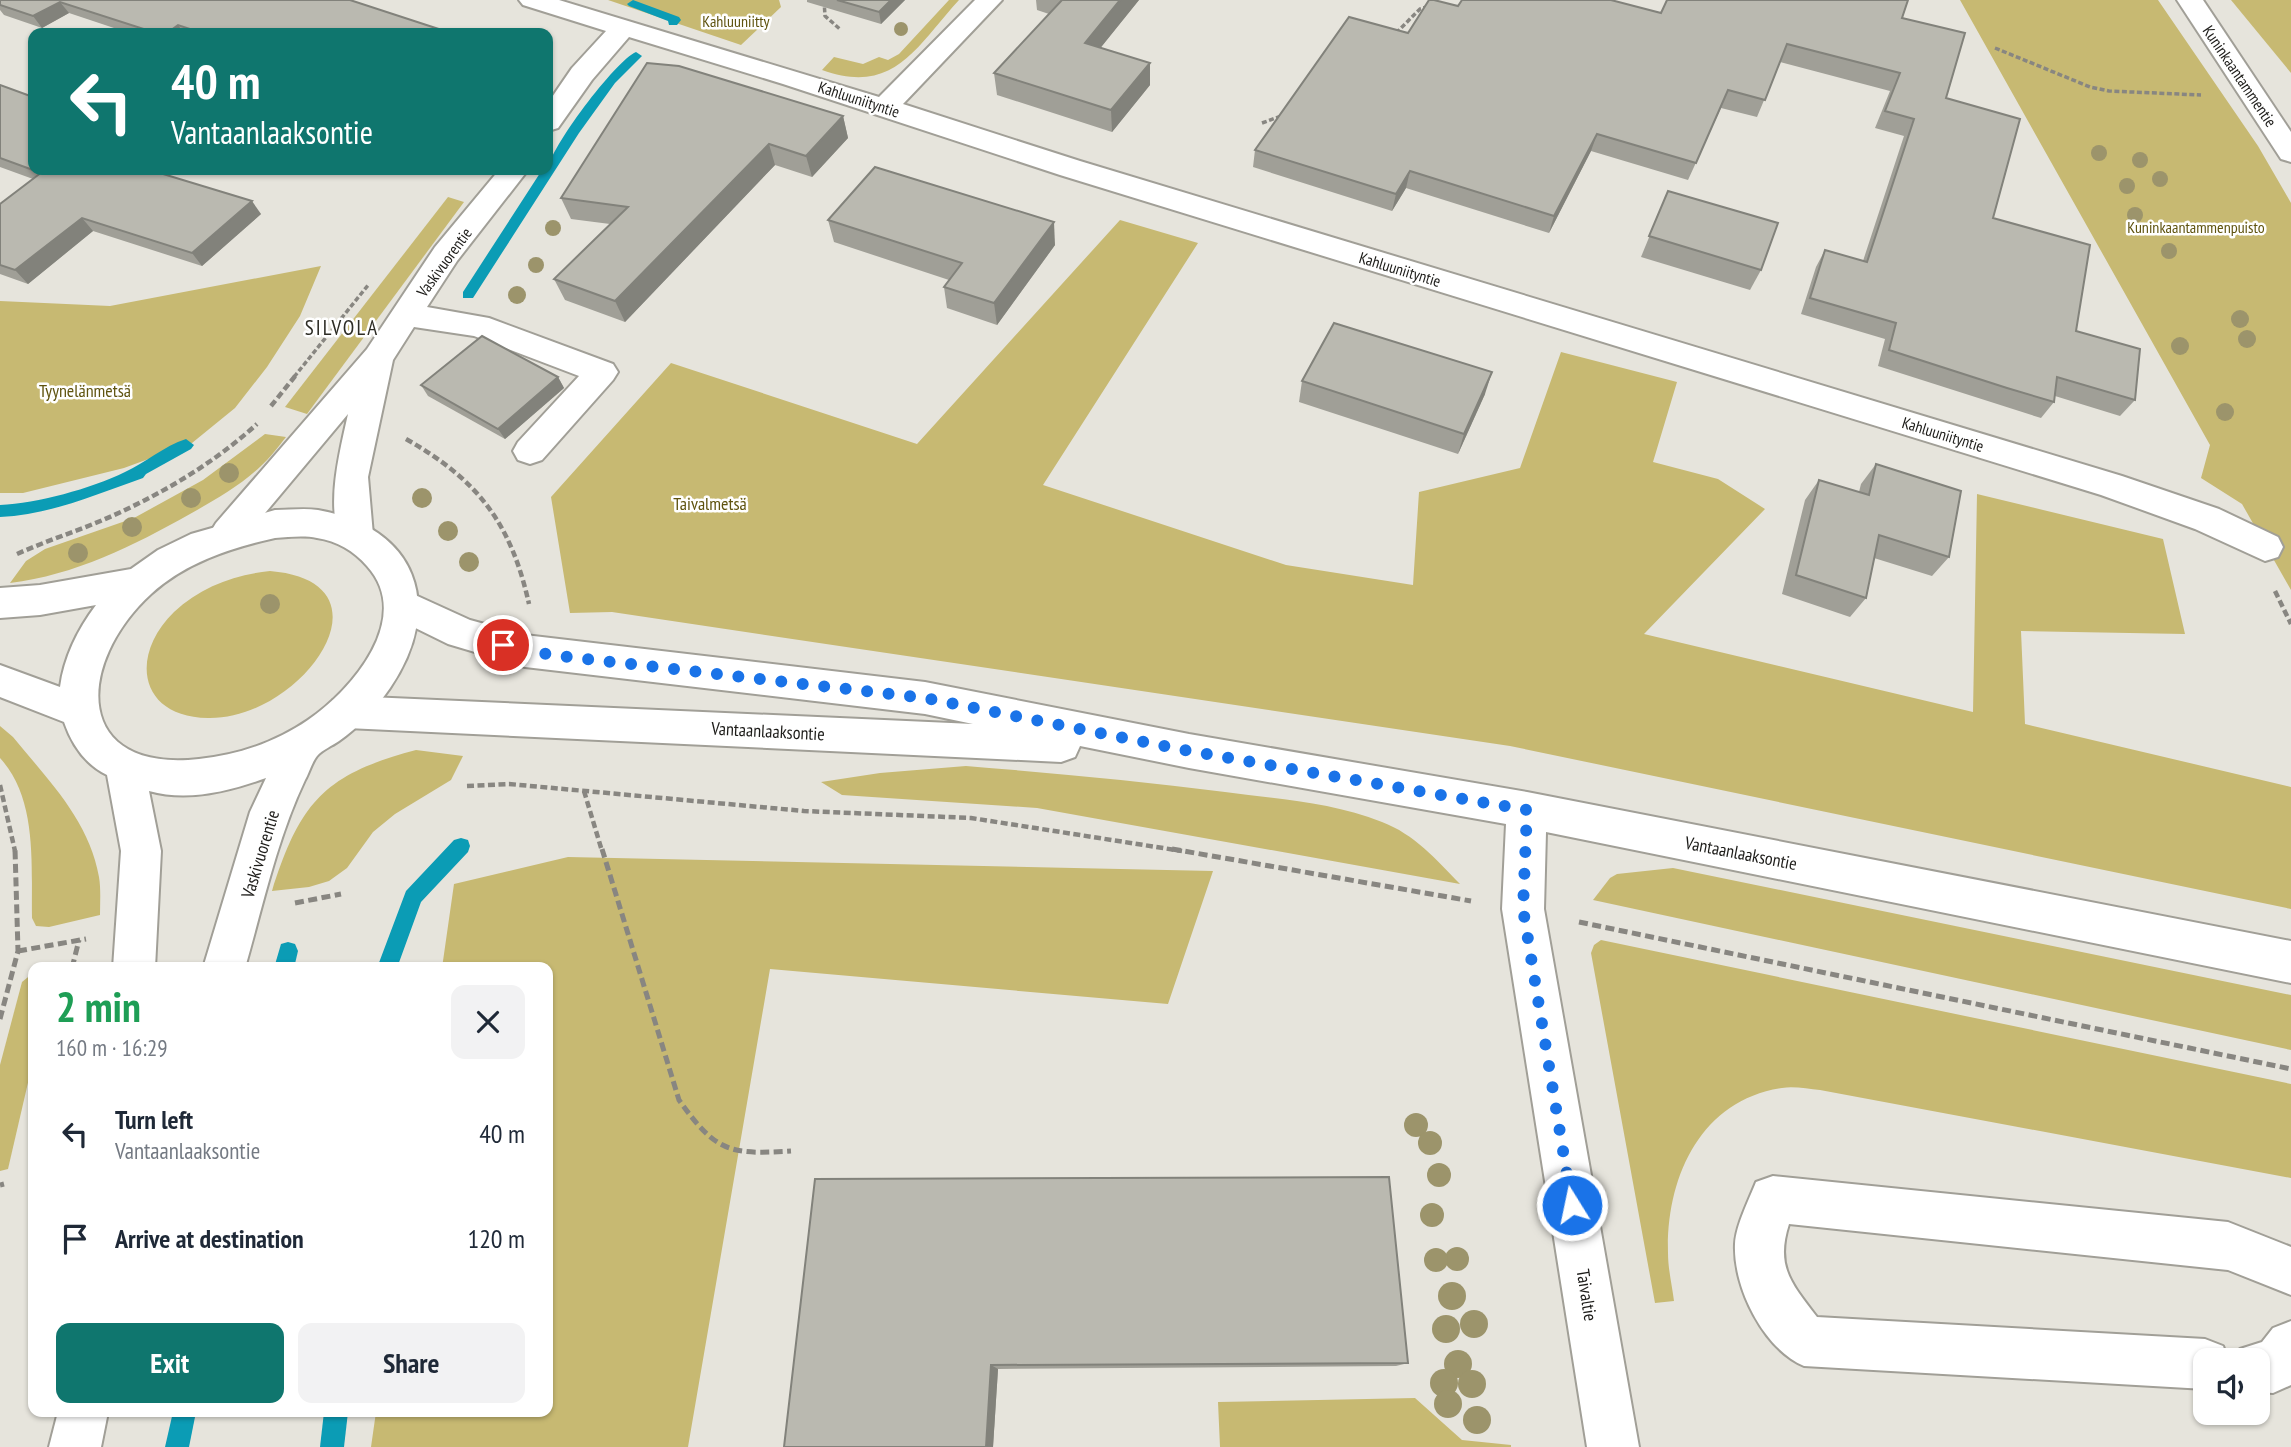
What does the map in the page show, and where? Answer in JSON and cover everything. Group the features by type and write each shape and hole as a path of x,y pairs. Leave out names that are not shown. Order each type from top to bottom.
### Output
{"street":[{"name":"Kahluuniityntie","path":"532,0 885,107 1070,168 2110,485 2207,519 2265,547"},
{"path":"885,107 989,0"},
{"name":"Kuninkaantammentie","path":"2190,0 2291,153"},
{"path":"553,115 582,74 622,29"},
{"name":"Vaskivuorentie","path":"228,533 378,357 446,254 509,175"},
{"path":"405,315 478,326 602,372 530,450"},
{"name":"Vaskivuorentie","path":"355,535 351,477 378,357"},
{"path":"275,524 318,524 355,535 379,552 396,576 402,604 396,639 377,677 347,712 303,744 257,765 209,776 164,777 125,766 103,752 88,733 79,711 79,678 89,644 111,611 141,582 182,554 228,533 275,524"},
{"path":"0,603 40,600 141,582"},
{"name":"Vantaanlaaksontie","path":"402,604 461,633 525,650 925,698 1189,751 1527,810 2291,962"},
{"path":"0,681 79,711"},
{"name":"Vantaanlaaksontie","path":"347,712 1189,751"},
{"name":"Vaskivuorentie","path":"226,962 270,812 303,744"},
{"path":"125,766 141,851 134,962"},
{"name":"Taivaltie","path":"1527,810 1523,909 1613,1447"},
{"path":"2193,1363 1804,1341 1765,1289 1759,1242 1773,1199 2228,1245 2291,1272"},
{"path":"2270,1368 2273,1368 2291,1346"},
{"path":"75,1447 82,1417"}],"path":[{"path":"824,0 825,16 841,30"},
{"path":"1393,36 1420,9 1434,5"},
{"path":"1996,48 2090,87 2109,91 2255,98"},
{"path":"1262,123 1284,115"},
{"path":"269,410 372,280"},
{"path":"12,556 47,539 110,517 180,481 237,443 260,420"},
{"path":"396,434 438,456 480,491 506,531 525,579 529,606"},
{"path":"467,786 509,784 804,811 971,818 1133,842 1523,909 2291,1069"},
{"path":"0,785 15,841 18,951 0,1019"},
{"path":"584,791 679,1100 699,1128 718,1145 744,1154 791,1151"},
{"path":"74,962 79,940"}],"green space":[{"name":"Kahluuniitty","path":"608,0 779,0 781,7 741,45"},
{"path":"949,0 959,0 916,50 886,72 868,77 847,76 822,70 834,57 863,64 879,57 888,60 899,54"},
{"name":"Kuninkaantammenpuisto","path":"1960,0 2158,0 2258,146 2291,203 2291,590 2242,504 2201,478 2210,445"},
{"path":"2231,0 2291,0 2291,73"},
{"path":"448,197 464,202 307,414 285,407"},
{"name":"Taivalmetsä","path":"1120,220 1198,243 1043,485 1286,565 1413,585 1419,492 1520,468 1561,352 1677,382 1653,462 1718,479 1765,509 1644,634 1973,712 1977,494 2163,539 2185,634 2021,631 2025,724 2291,787 2291,909 1510,746 612,612 570,613 551,497 671,363 917,444"},
{"name":"Tyynelänmetsä","path":"321,266 300,316 267,367 235,408 192,443 124,468 23,493 0,493 0,301 110,306"},
{"path":"265,434 286,437 268,460 253,473 209,503 103,558 58,573 10,583 26,561 45,549 134,518 203,480"},
{"path":"270,571 309,581 328,599 332,623 323,649 303,675 276,697 243,713 208,718 185,715 167,707 155,696 148,681 147,665 151,647 160,629 184,603 207,589 231,579"},
{"path":"0,726 13,737 53,785 77,819 94,856 99,877 100,915 49,927 36,926 32,918 27,813 21,793 0,758"},
{"path":"416,750 463,756 451,780 395,814 373,832 347,868 329,881 309,887 272,891 294,835 320,796 359,770"},
{"path":"966,766 1193,788 1305,802 1344,810 1382,822 1404,833 1424,848 1460,884 1037,808 842,795 821,782 880,773"},
{"path":"568,857 1213,871 1168,1004 770,969 688,1447 371,1447 375,1417 553,1417 553,962 443,962 454,884"},
{"path":"1673,868 2291,995 2291,1050 1593,900 1610,878 1617,874"},
{"path":"1601,940 2291,1084 2291,1178 1820,1090 1782,1088 1754,1095 1730,1108 1710,1125 1694,1146 1682,1171 1669,1225 1668,1259 1674,1301 1655,1303 1591,953 1594,945"},
{"path":"28,977 28,1083 8,1169 0,1171 0,1065 22,982"},
{"path":"1415,1398 1462,1440 1511,1447 1220,1447 1218,1402"}],"building":[{"path":"0,0 350,0 436,28 187,28 178,25 174,28 141,28 60,2 33,16 0,5"},
{"path":"837,0 891,0 879,12"},
{"path":"1062,0 1120,0 1085,43 1150,63 1111,110 994,73"},
{"path":"1429,0 1458,6 1462,0 1611,0 1661,13 1667,0 1908,0 1902,18 1965,33 1946,98 2020,119 1993,218 2090,245 2076,331 2140,349 2135,400 2057,377 2054,402 2007,388 1889,350 1896,323 1810,298 1825,250 1867,262 1914,119 1885,111 1900,73 1787,44 1765,100 1728,90 1696,163 1597,134 1554,216 1410,171 1396,194 1255,150 1349,17 1408,33"},
{"path":"647,63 679,66 843,116 806,156 769,144 615,301 554,279 628,207 561,198"},
{"path":"0,85 28,95 28,168 0,158"},
{"path":"875,167 1054,222 994,303 944,287 962,263 828,220"},
{"path":"38,175 166,175 252,201 192,253 82,218 15,270 0,265 0,204"},
{"path":"1668,191 1778,223 1761,270 1649,236"},
{"path":"1334,323 1492,372 1464,434 1302,381"},
{"path":"482,336 558,377 498,429 421,385"},
{"path":"1876,464 1961,491 1949,557 1879,535 1866,598 1796,575 1819,480 1869,495"},
{"path":"1389,1177 1408,1363 991,1365 986,1447 784,1447 815,1179"}],"waterway":[{"path":"633,4 675,20 673,22"},
{"path":"553,163 611,80 636,56"},
{"path":"468,295 546,175"},
{"path":"135,473 186,445"},
{"path":"0,511 22,510 72,497 138,474"},
{"path":"389,962 413,897 461,846"},
{"path":"285,962 288,951"},
{"path":"177,1447 184,1417"},
{"path":"332,1447 335,1417"}],"district":[{"name":"SILVOLA","path":"342,327"}],"route":[{"path":"503,645 552,655 925,698 1189,751 1527,810 1523,909 1572,1205"}]}
